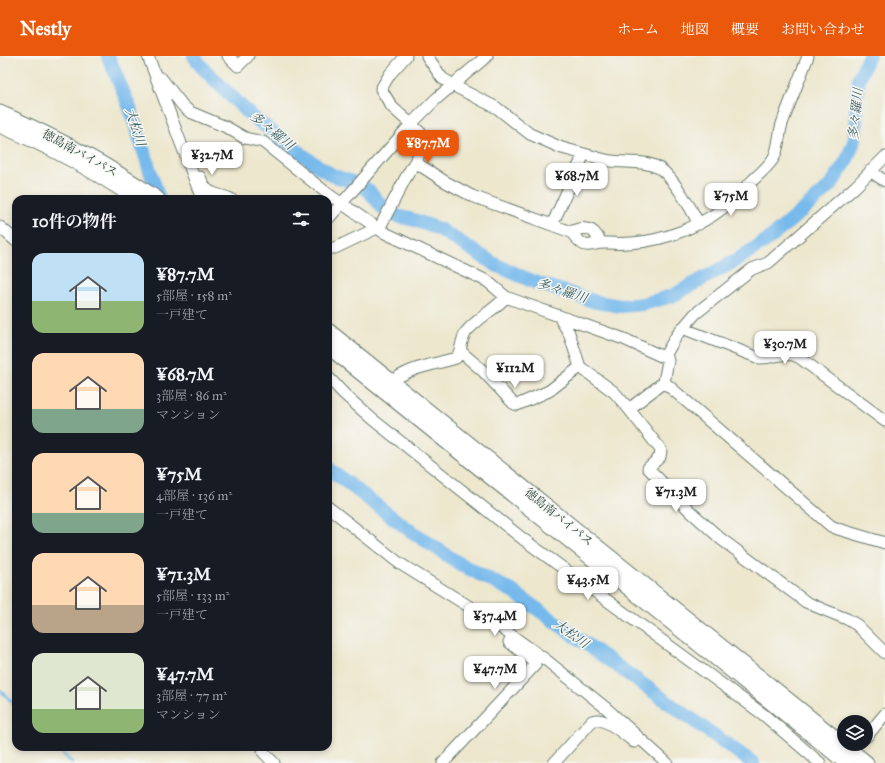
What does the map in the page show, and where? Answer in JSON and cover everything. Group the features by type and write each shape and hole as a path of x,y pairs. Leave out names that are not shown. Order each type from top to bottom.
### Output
{"highway":[{"name":"徳島南バイパス","path":"0,113 38,129 71,146 120,181 133,195"},
{"name":"徳島南バイパス","path":"0,125 34,139 73,160 149,195"},
{"name":"徳島南バイパス","path":"332,334 854,756"},
{"name":"徳島南バイパス","path":"332,349 854,756 866,763"}],"street":[{"path":"148,56 201,195"},
{"path":"228,56 238,66 248,56"},
{"path":"332,248 336,248 378,229 426,141 423,135 392,107 381,89 390,74 406,56"},
{"path":"427,56 442,78 497,108 530,134 562,148 608,161 638,163 657,167 667,174 699,224"},
{"path":"332,214 411,124 453,84 486,56"},
{"path":"415,162 444,181 472,196 571,232 578,242 583,245 602,243 638,243 684,231 699,224 728,205 773,158 777,150 783,121 808,56"},
{"path":"156,77 161,78 177,99 190,112 226,127 245,138 263,142 330,195"},
{"path":"552,225 584,154"},
{"path":"332,197 391,237 467,271 486,281 506,297 624,339 661,356 666,354 682,328 695,314 752,269 768,263 775,258 855,187 885,157"},
{"path":"870,171 885,181"},
{"path":"192,172 196,172 200,176 205,189 220,195"},
{"path":"0,227 12,238"},
{"path":"571,232 585,229 592,230 596,233 602,243"},
{"path":"391,382 404,373 429,364 456,358 459,355 461,343 472,325 506,297"},
{"path":"561,317 561,320 569,333 580,367 606,386 629,408 661,450 660,457 648,468 721,539 806,602 822,610 847,619 857,625 885,654"},
{"path":"682,328 759,358 768,359 785,354 793,354 885,421"},
{"path":"460,351 482,370 513,403 517,405 534,396 550,391 580,367"},
{"path":"629,408 664,382 668,361 666,354"},
{"path":"332,381 372,419 523,539 764,715 820,763"},
{"path":"664,382 831,526 885,543"},
{"path":"332,510 399,563 504,629 546,660 606,708 667,763"},
{"path":"443,763 535,665 535,663 502,634 504,629"},
{"path":"873,729 885,714"},
{"path":"554,763 596,718 603,720 636,744 642,741"},
{"path":"263,752 274,763"}],"waterway":[{"name":"大松川","path":"108,56 130,108 158,195"},
{"name":"多々羅川","path":"194,56 201,66 254,118 332,175 361,185 369,191 383,208 396,216 414,220 439,229 496,265 534,282 596,302 621,306 643,304 672,296 740,258 770,238 830,186 846,162 855,139 859,78 869,56"},
{"name":"大松川","path":"332,471 405,527 460,564 512,591 753,763"},
{"path":"0,690 12,702"},
{"path":"60,751 72,763"}]}
